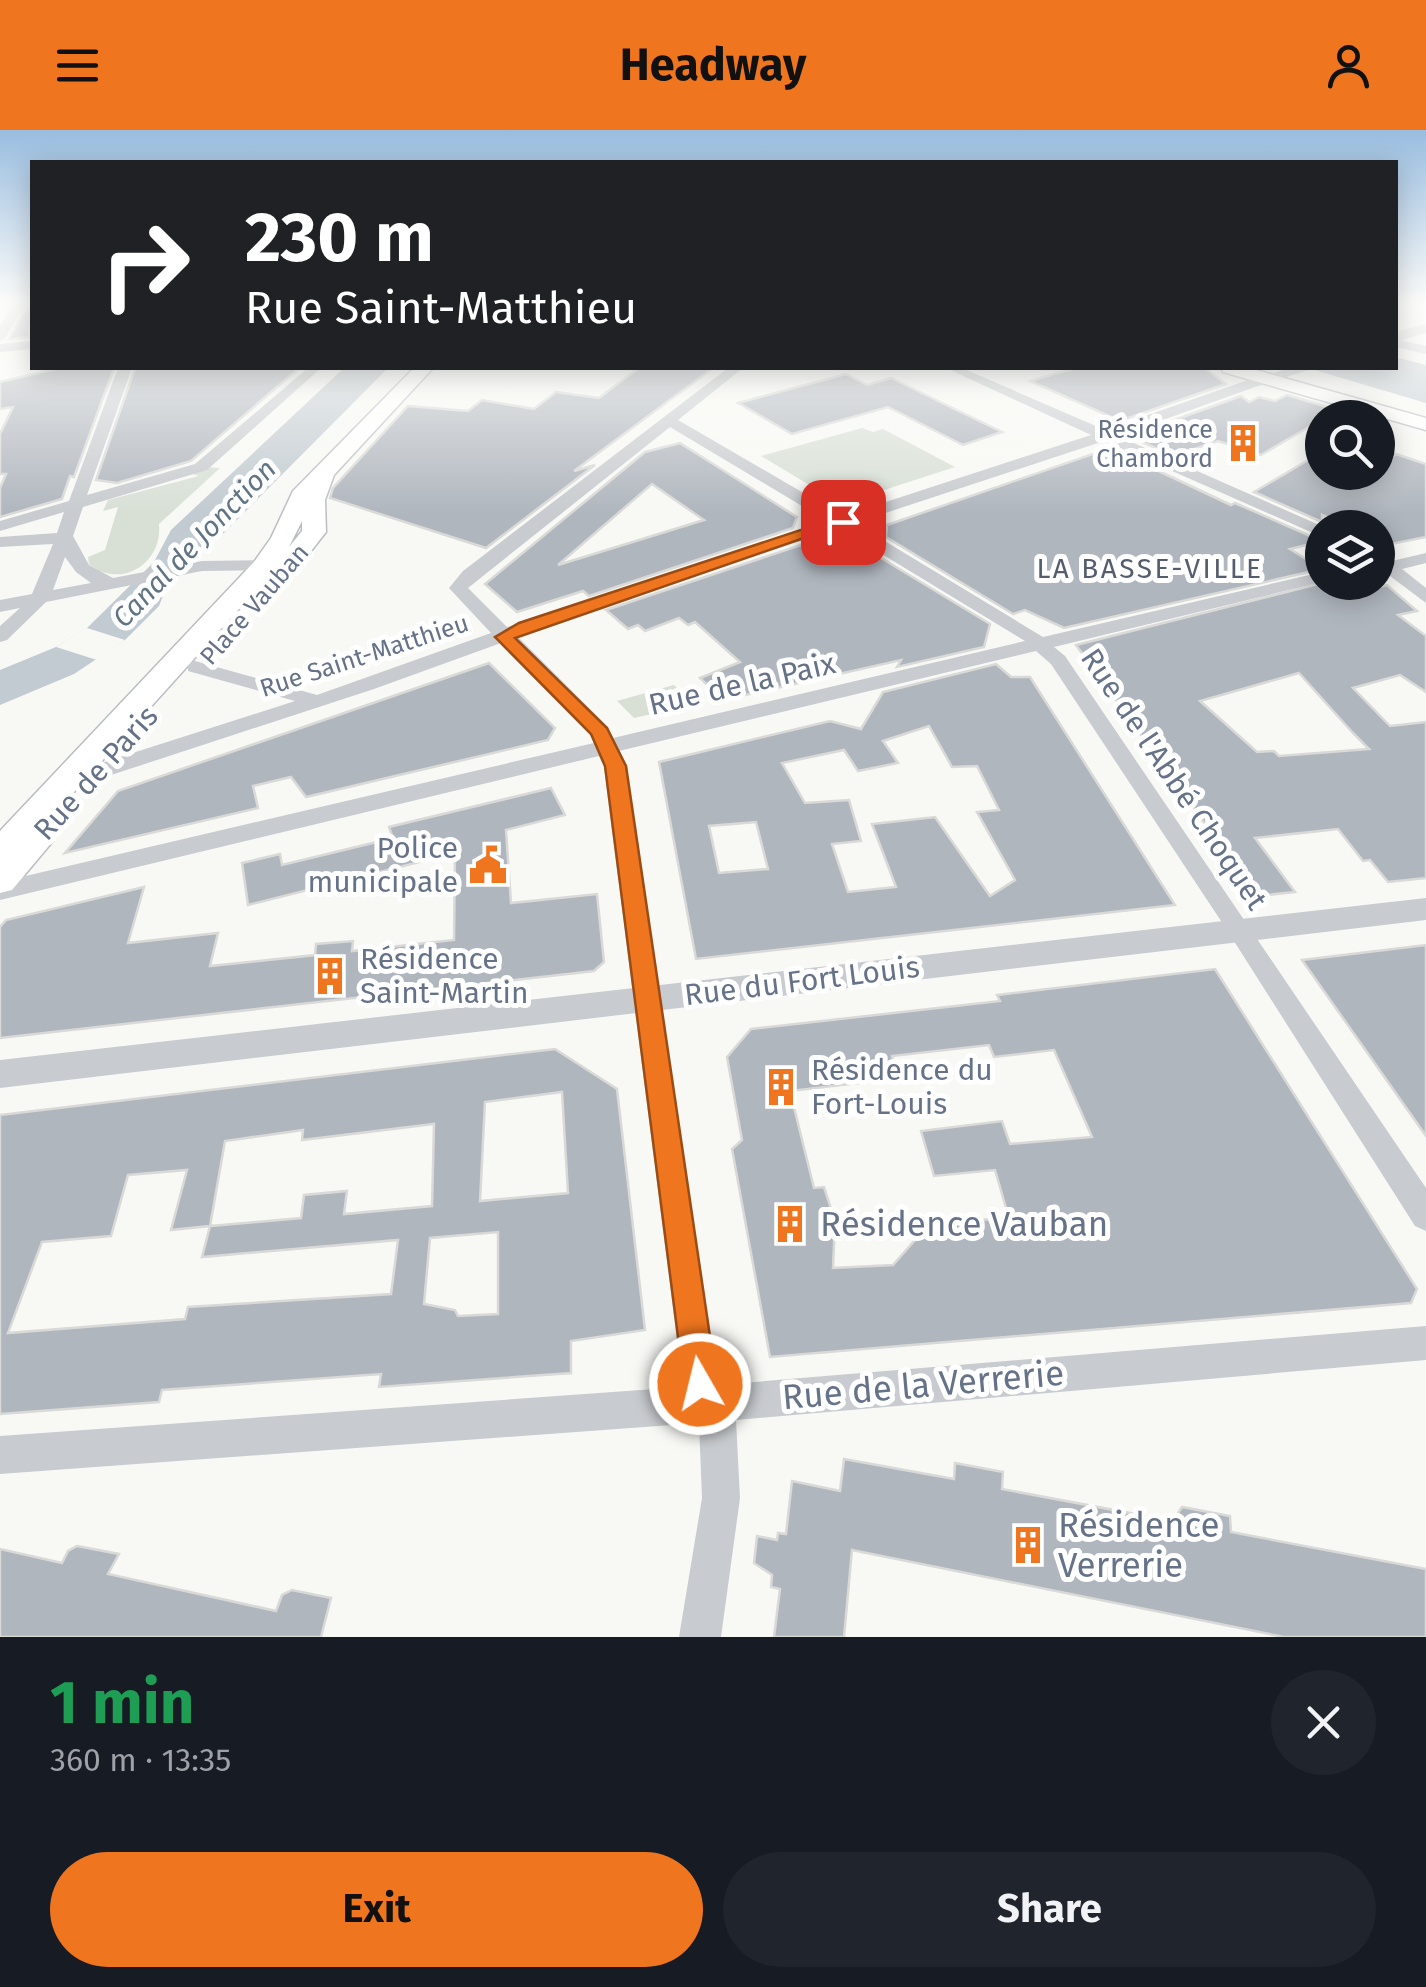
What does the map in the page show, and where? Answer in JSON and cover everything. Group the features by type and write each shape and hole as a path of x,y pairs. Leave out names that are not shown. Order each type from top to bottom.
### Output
{"main road":[{"path":"324,474 419,373"},
{"path":"1296,373 1426,424"},
{"name":"Place Vauban","path":"276,561 301,496 324,474"},
{"name":"Place Vauban","path":"184,665 276,561 314,532 314,500 324,474"},
{"name":"Rue de Paris","path":"0,881 97,772 184,665"},
{"name":"Rue de Paris","path":"0,852 184,665"}],"street":[{"path":"0,636 39,599 77,506 122,373"},
{"path":"0,526 77,506 210,461 310,373"},
{"path":"700,1637 721,1498 710,1404 645,998 616,766 600,732 462,596 458,585 724,373"},
{"path":"964,373 1305,524"},
{"name":"Rue Saint-Matthieu","path":"97,772 269,714 323,701 526,626 1284,373"},
{"name":"Rue de l'Abbé Choquet","path":"667,418 1041,644 1064,668 1426,1216"},
{"path":"0,542 65,538"},
{"path":"65,538 80,569 94,579 114,584"},
{"path":"1395,562 1426,558"},
{"path":"0,606 202,566 276,561"},
{"path":"1395,573 1426,596"},
{"name":"Rue de la Paix","path":"0,891 1305,582"},
{"name":"Place Vauban","path":"184,665 292,697 323,701"},
{"name":"Rue du Fort Louis","path":"0,1074 1426,909"},
{"name":"Rue de la Verrerie","path":"0,1454 710,1404 1426,1342"}],"shaded area":[{"path":"862,428 873,432 883,429 955,467 841,504 761,456"},
{"path":"206,467 220,468 159,524 158,538 147,561 126,573 114,574 89,564 88,557 105,550 118,507 103,511 108,500 199,476 189,473"},
{"path":"674,685 692,705 634,718 617,701"}],"water":[{"name":"Canal de Jonction","path":"338,373 383,373 225,532 188,560 169,581 159,606 125,640 74,674 0,705 0,670 56,647 87,628 154,562 171,530"},
{"path":"1326,373 1426,373 1426,403"}],"pier":[{"path":"86,628 125,640 97,660 56,647"}],"building":[{"path":"37,373 112,373 74,477 70,476 62,499 0,517 0,488 6,474 0,474 0,434 13,407 0,409 0,382"},
{"path":"133,373 293,373 191,461 117,483 96,480"},
{"path":"632,373 706,373 574,471 595,465 486,548 330,498 333,488 408,406 468,411 482,400 534,409 556,392 599,398"},
{"path":"1057,373 1212,373 1226,384 1120,421 1030,381"},
{"path":"846,374 867,385 891,378 1002,432 963,445 888,407 792,434 738,403"},
{"path":"1287,395 1305,400 1305,429 1261,455 1218,441 1173,456 1135,439 1150,434 1144,431 1241,396 1249,402 1259,397 1275,401"},
{"path":"680,443 797,517 793,528 589,596 583,591 517,612 485,584 645,452","holes":["652,484 704,520 558,565"]},
{"path":"1110,448 1231,505 1235,503 1305,534 1305,545 1290,549 1305,558 1305,573 1064,628 1025,610 1013,614 886,537 887,525"},
{"path":"1395,455 1426,464 1426,537 1395,543 1395,510 1305,510 1305,514 1254,492 1305,462 1305,490 1395,490"},
{"path":"813,541 823,548 838,542 851,551 863,547 990,624 984,647 897,667 901,660 723,700 700,678 740,662 695,622 688,625 679,618 645,631 638,625 628,629 606,610"},
{"path":"1305,587 1305,600 1395,600 1395,592 1417,611 1398,615 1426,636 1426,692 1400,675 1353,688 1390,726 1426,722 1426,878 1388,882 1370,860 1363,861 1338,829 1255,838 1295,892 1257,896 1076,645","holes":["1299,673 1369,749 1279,756 1274,751 1257,752 1200,701"]},
{"path":"489,663 555,728 548,740 306,797 291,777 253,786 258,808 65,853 118,791"},
{"path":"996,664 1011,677 1030,677 1175,905 696,959 659,762 830,721 861,729 883,692","holes":["929,726 952,767 977,766 999,810 977,812 1015,880 990,896 935,817 872,824 896,887 848,892 832,844 861,841 849,800 805,803 782,763 844,750 858,771 898,763 883,741","756,822 768,869 719,873 709,826"]},
{"path":"551,788 565,815 506,830 511,903 597,894 604,962 594,971 0,1038 0,927 6,920 144,887 128,943 218,933 210,966 315,955 316,944 353,941 352,951 454,940 455,853 248,905 242,863 280,854 282,865 393,838 389,827"},
{"path":"1426,945 1426,1136 1302,960"},
{"path":"1215,969 1417,1289 1411,1303 770,1357 732,1149 742,1140 727,1057 751,1029 1000,1001 997,995","holes":["989,1045 994,1057 1054,1050 1092,1137 1010,1144 1002,1121 921,1131 934,1176 995,1170 1009,1218 930,1223 893,1265 833,1268 835,1221 824,1187 814,1188 790,1091 868,1082 865,1072 895,1068 892,1056"]},
{"path":"555,1049 617,1089 645,1330 571,1341 571,1373 379,1387 381,1374 162,1390 159,1402 0,1414 0,1115","holes":["562,1092 568,1193 480,1201 485,1102","434,1124 432,1206 344,1214 347,1191 304,1195 301,1218 210,1226 225,1141 303,1130 302,1140","187,1170 171,1230 210,1226 202,1257 398,1240 391,1294 188,1307 185,1319 8,1333 42,1242 111,1236 128,1175","498,1232 498,1314 458,1316 455,1310 424,1304 430,1238"]},
{"name":"Résidence Verrerie","path":"844,1459 954,1479 955,1463 1003,1472 1002,1489 1173,1521 1182,1507 1230,1516 1231,1532 1426,1569 1426,1637 1284,1637 852,1550 844,1637 774,1637 780,1589 771,1587 772,1575 754,1563 757,1536 777,1540 778,1533 786,1534 792,1481 840,1491"},
{"path":"77,1546 119,1554 108,1574 276,1611 282,1595 292,1590 331,1598 321,1637 0,1637 0,1549 62,1563 68,1551"}],"place":[{"name":"Résidence Chambord","path":"1243,443"},
{"name":"Police municipale","path":"488,865"},
{"name":"Résidence Saint-Martin","path":"330,976"},
{"name":"Résidence du Fort-Louis","path":"781,1087"},
{"name":"Résidence Vauban","path":"790,1224"},
{"name":"Résidence Verrerie","path":"1028,1545"}],"district":[{"name":"LA BASSE-VILLE","path":"1150,568"}],"route":[{"path":"700,1384 616,766 600,732 504,637 526,626 843,522"}]}
